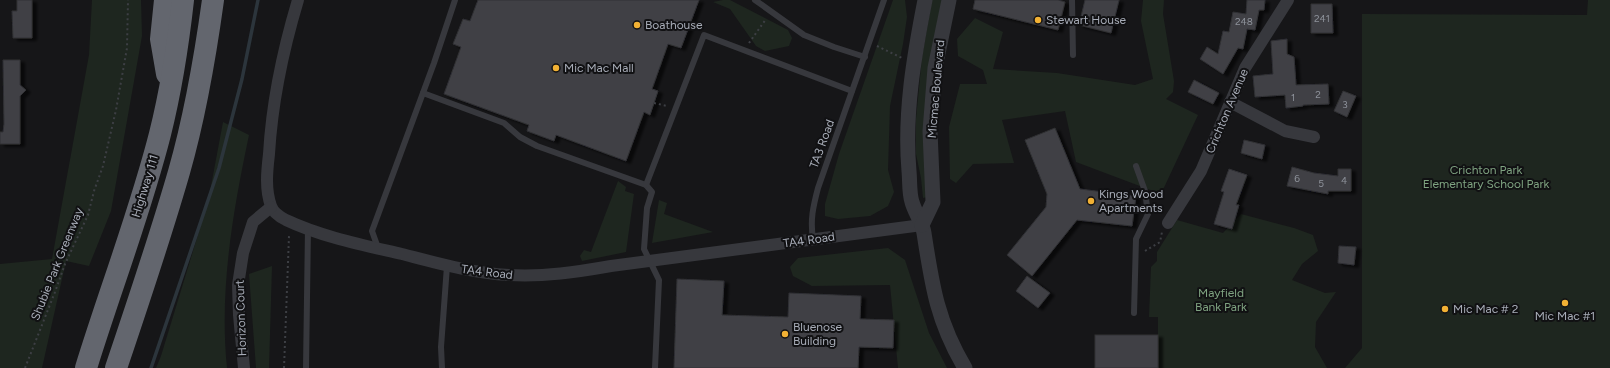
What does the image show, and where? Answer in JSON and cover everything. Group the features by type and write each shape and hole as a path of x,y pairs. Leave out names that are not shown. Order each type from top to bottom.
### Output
{"highway":[{"path":"165,0 161,39 170,90"},
{"name":"Highway 111","path":"86,368 144,190 160,134 170,90 183,0"},
{"path":"116,368 161,232 179,171 201,77 212,0"}],"street":[{"path":"271,207 267,175 269,142 285,43 298,0"},
{"name":"Micmac Boulevard","path":"926,0 908,111 908,147 912,201 922,225 933,290 940,316 947,335 965,368"},
{"name":"Micmac Boulevard","path":"922,225 933,202 930,131 935,68 949,0"},
{"name":"Crichton Avenue","path":"1168,223 1201,171 1245,68 1288,0"},
{"path":"1230,102 1285,131 1314,137"},
{"name":"TA4 Road","path":"271,207 277,214 286,219 342,240 447,266 493,274 530,276 570,273 922,225"},
{"name":"Horizon Court","path":"244,368 238,285 243,253 253,222 271,207"}],"lane":[{"path":"378,248 372,231 455,0"},
{"path":"755,0 804,35 865,57"},
{"name":"TA3 Road","path":"813,240 811,215 818,188 884,0"},
{"path":"1072,0 1073,55"},
{"path":"646,185 704,35 852,91"},
{"path":"423,92 504,123 520,137 537,146 646,185 652,192 647,208 644,249 659,280 655,368"},
{"path":"1134,313 1136,239 1148,214 1145,191 1136,166"},
{"path":"306,368 308,228"},
{"path":"442,368 441,347 447,266"}],"path":[{"name":"Shubie Park Greenway","path":"25,368 65,264 88,215 94,191 103,166 116,110 127,48 128,0"},
{"path":"742,50 753,38 765,20 776,14"},
{"path":"654,103 676,108"},
{"path":"1142,253 1160,242 1163,229 1168,223"},
{"path":"284,368 289,236"}],"green space":[{"path":"92,0 141,0 142,36 111,211 89,266 66,261 42,368 0,368 0,264 52,259 89,55"},
{"path":"730,0 788,30 792,38 789,46 765,51 756,46 730,9 713,2"},
{"path":"893,0 905,0 907,17 890,106 888,170 894,192 888,206 870,216 838,219 825,216 825,204 839,154"},
{"path":"932,0 942,0 930,58 927,197 923,198 916,154 916,119 922,57"},
{"path":"1143,0 1164,0 1163,14 1174,81 1173,92 1166,99 1198,115 1161,194 1076,162 1065,111 1002,120 1014,163 973,164 956,183 950,179 949,127 960,84 987,84 983,70 958,56 957,39 975,18 1003,32 993,69 1057,73 1135,85 1153,79 1141,21"},
{"name":"Crichton Park Elementary School Park","path":"1588,0 1610,0 1610,368 1345,368 1362,348 1362,14 1587,15"},
{"path":"223,122 249,135 233,222 226,280 225,339 227,368 156,368 208,202"},
{"path":"618,181 626,187 625,191 634,194 626,252 582,261 580,256 584,250 591,252"},
{"path":"659,200 667,203 664,214 713,232 652,243"},
{"name":"Mayfield Bank Park","path":"1241,214 1294,228 1313,235 1318,251 1302,264 1292,280 1325,293 1336,292 1316,322 1315,347 1327,368 1158,368 1158,317 1149,317 1151,267 1157,261 1157,252 1177,220 1223,233"},
{"path":"888,248 905,260 929,333 947,368 898,368 890,285 812,286 793,276 790,267 798,258"},
{"path":"272,266 269,368 256,368 249,274"}],"building":[{"path":"17,0 32,0 32,38 13,38 12,11 17,11"},
{"name":"Mic Mac Mall","path":"478,0 699,0 681,48 668,44 652,89 658,91 650,115 644,112 626,161 556,135 554,141 527,131 529,125 444,94 461,47 453,44 463,19 470,21"},
{"name":"Stewart House","path":"975,0 1058,0 1065,2 1058,30 973,9"},
{"path":"1085,0 1119,0 1111,33 1079,25"},
{"path":"1247,0 1265,0 1264,10 1259,10 1255,30 1247,29 1243,49 1238,48 1223,74 1200,59 1207,47 1218,54 1223,31 1229,32 1233,12 1246,14"},
{"path":"1311,4 1332,4 1333,33 1311,33"},
{"path":"1287,39 1287,54 1294,57 1296,85 1328,84 1329,104 1303,105 1286,108 1285,95 1255,97 1253,76 1273,74 1271,41"},
{"path":"3,60 20,60 20,85 26,90 20,96 20,144 0,144 0,132 3,132 4,124"},
{"path":"1194,80 1219,93 1213,104 1188,92"},
{"path":"1343,91 1356,96 1347,117 1334,111"},
{"name":"Kings Wood Apartments","path":"1055,128 1080,189 1136,196 1132,226 1077,220 1032,276 1007,255 1046,207 1047,194 1025,140"},
{"path":"1244,140 1265,145 1262,159 1241,153"},
{"path":"1292,167 1314,173 1338,176 1338,169 1351,169 1351,191 1328,191 1328,194 1287,186"},
{"path":"1229,169 1247,175 1236,205 1239,205 1232,229 1214,224 1224,192 1221,191"},
{"path":"1339,246 1356,247 1354,265 1338,263"},
{"path":"1027,276 1050,293 1038,308 1016,291"},
{"name":"Bluenose Building","path":"677,279 724,281 722,315 788,317 789,293 861,296 860,319 894,320 893,348 859,347 858,368 674,368"},
{"path":"1095,335 1158,335 1158,368 1095,368"}],"waterway":[{"path":"151,368 219,168 242,79 258,0"}],"place":[{"name":"Stewart House","path":"1038,20"},
{"name":"Boathouse","path":"637,25"},
{"name":"Mic Mac Mall","path":"556,68"},
{"name":"Kings Wood Apartments","path":"1091,201"},
{"name":"Mic Mac #1","path":"1565,303"},
{"name":"Mic Mac # 2","path":"1445,309"},
{"name":"Bluenose Building","path":"785,334"}]}
